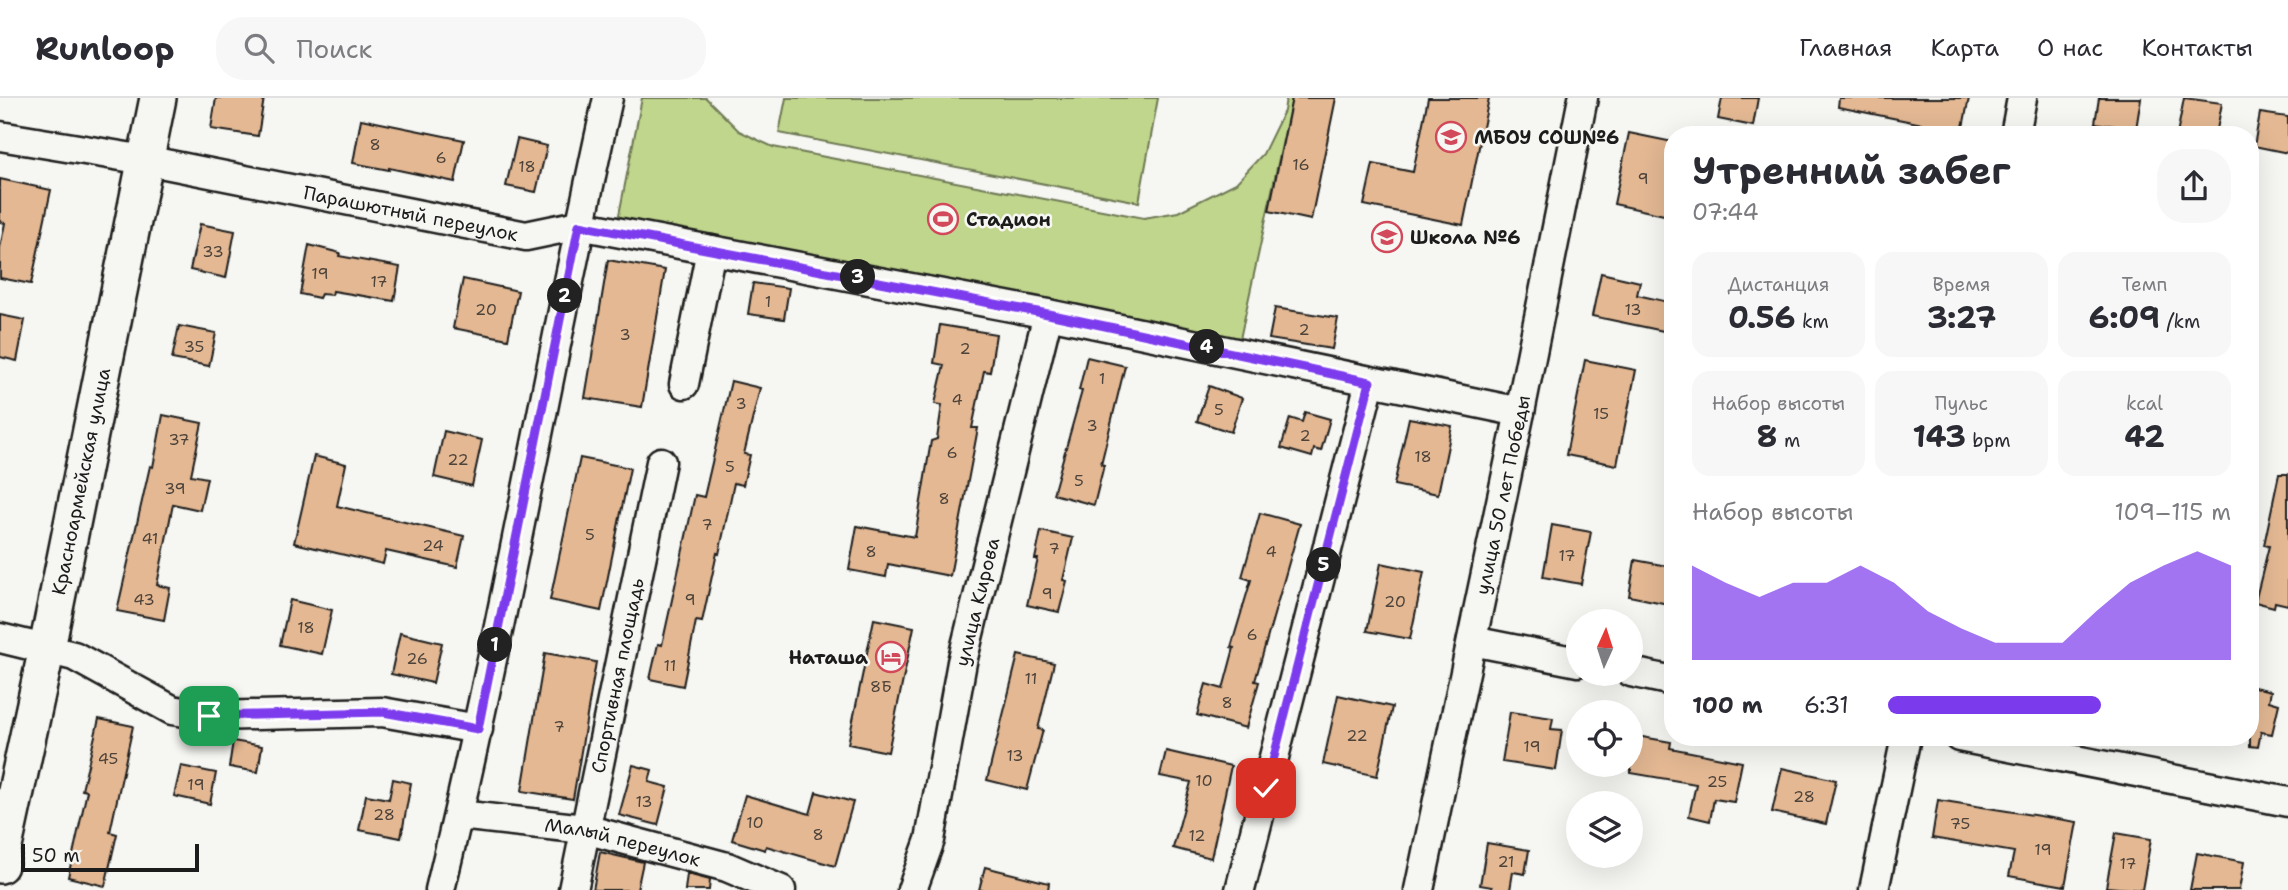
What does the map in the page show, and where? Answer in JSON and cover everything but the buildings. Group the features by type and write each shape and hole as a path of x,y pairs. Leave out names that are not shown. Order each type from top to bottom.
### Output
{"main road":[{"name":"Красноармейская улица","path":"0,865 47,648 158,98"}],"street":[{"path":"440,890 478,729 579,225 608,98"},
{"name":"улица 50 лет Победы","path":"1419,890 1583,98"},
{"path":"2017,126 2022,98"},
{"name":"Парашютный переулок","path":"0,136 145,160 526,236 579,225 1048,314 1520,412"},
{"path":"684,384 711,250"},
{"name":"улица Кирова","path":"912,890 930,841 962,662 1048,314"},
{"path":"1240,890 1370,382"},
{"name":"Спортивная площадь","path":"573,890 661,462"},
{"path":"0,638 74,656 172,710 209,716 383,712 478,729"},
{"path":"1472,641 1566,660"},
{"path":"1643,675 1664,679"},
{"path":"1874,890 1904,746"},
{"path":"2005,746 2288,802"},
{"name":"Малый переулок","path":"458,814 584,829 727,867 781,890"}],"green space":[{"name":"Стадион","path":"642,98 706,98 739,131 773,147 1144,218 1178,212 1236,183 1263,154 1284,111 1286,98 1292,98 1240,339 618,220"},
{"path":"786,98 1158,98 1139,202 779,133"}],"place":[{"name":"МБОУ СОШ№6","path":"1451,137"},
{"name":"Стадион","path":"943,219"},
{"name":"Школа №6","path":"1387,237"},
{"name":"Наташа","path":"891,657"}],"route":[{"path":"209,716 383,712 478,729 579,225 1048,314 1370,382 1266,788"}]}
